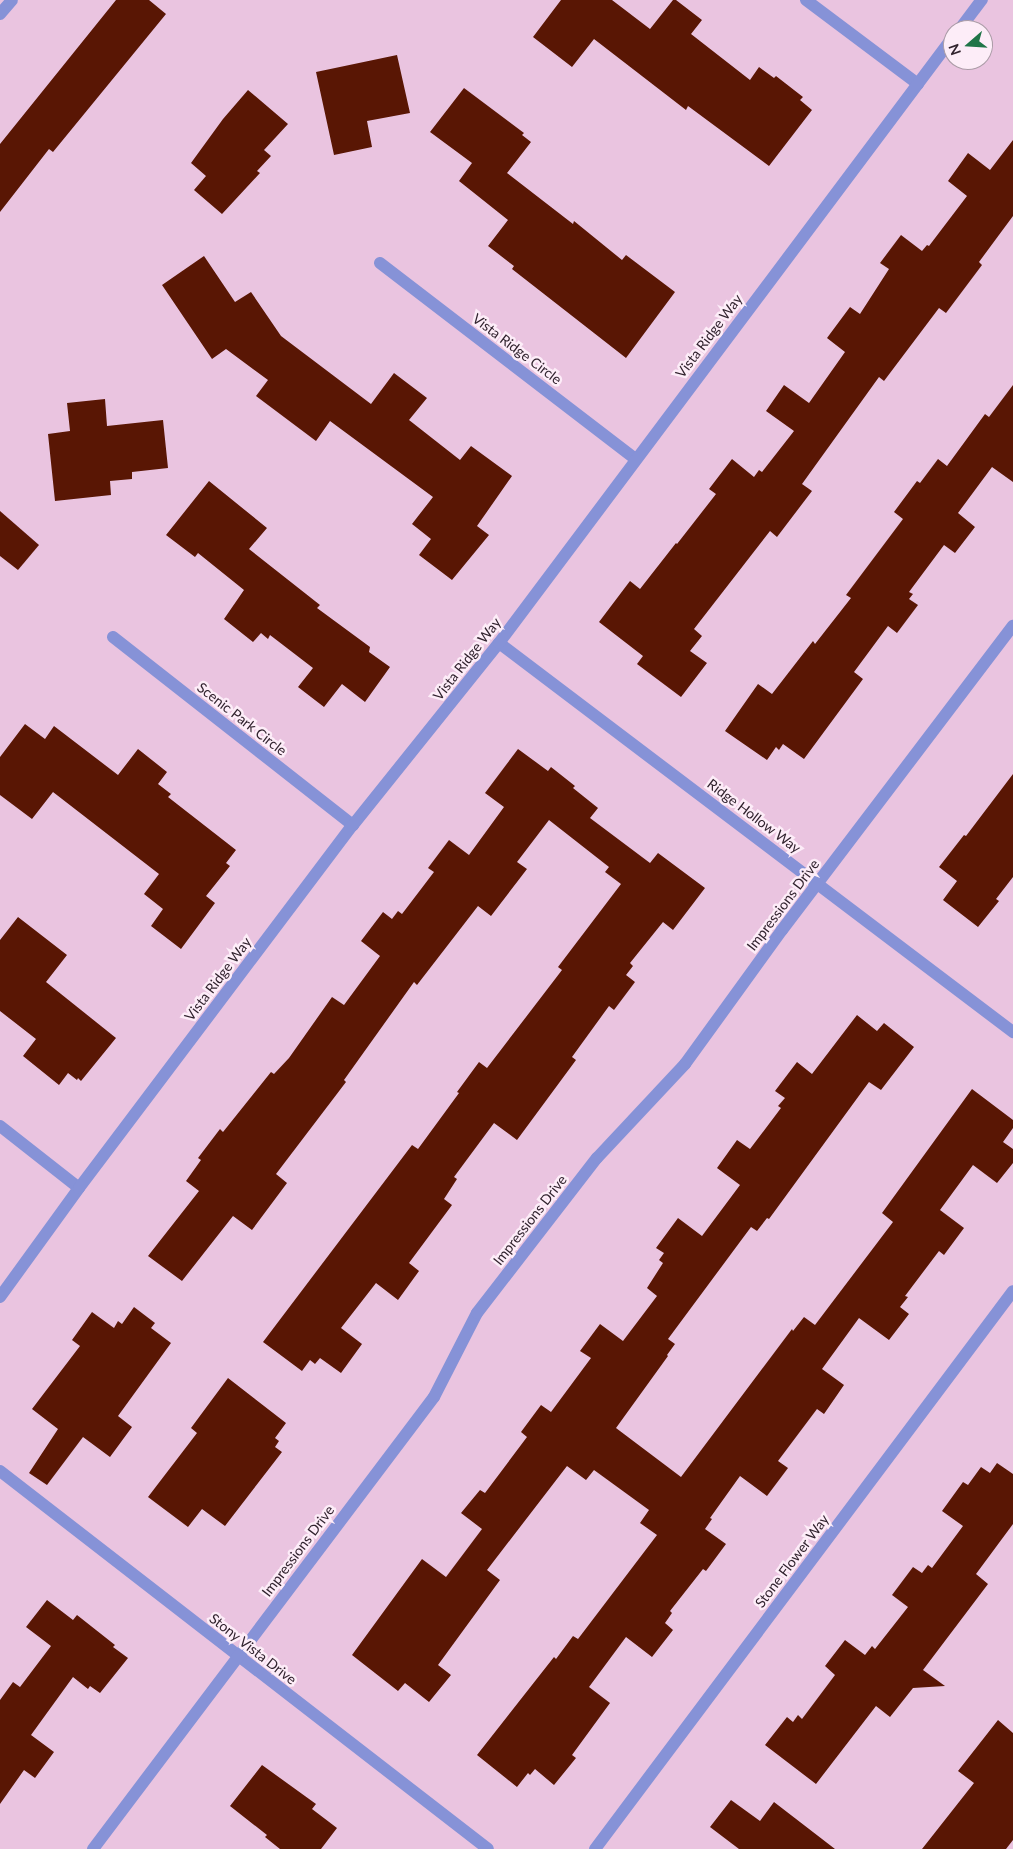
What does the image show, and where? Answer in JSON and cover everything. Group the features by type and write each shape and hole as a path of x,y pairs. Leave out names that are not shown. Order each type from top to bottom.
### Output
{"street":[{"path":"0,14 12,0"},
{"path":"806,0 918,84"},
{"path":"967,20 982,0"},
{"name":"Vista Ridge Way","path":"0,1297 78,1188 353,825 499,643 943,50"},
{"name":"Vista Ridge Circle","path":"380,263 636,459"},
{"name":"Impressions Drive","path":"93,1849 434,1397 477,1313 597,1158 685,1064 782,930 1013,626"},
{"name":"Scenic Park Circle","path":"113,637 353,825"},
{"name":"Ridge Hollow Way","path":"499,643 1013,1032"},
{"path":"0,1126 78,1188"},
{"name":"Stone Flower Way","path":"595,1849 1013,1291"},
{"name":"Stony Vista Drive","path":"0,1471 237,1657 488,1849"}],"building":[{"path":"116,0 149,0 166,14 53,152 49,149 0,212 0,144"},
{"path":"561,0 612,0 650,29 673,0 676,0 702,20 691,34 750,80 759,67 774,78 776,76 803,97 800,100 812,110 769,166 688,106 686,110 594,39 572,67 533,37"},
{"path":"397,55 410,113 367,121 372,147 334,155 316,72"},
{"path":"464,88 524,133 522,135 531,142 507,173 573,224 574,221 622,260 626,255 675,292 626,358 512,269 514,266 488,246 508,220 459,181 472,163 430,132"},
{"path":"248,90 288,124 264,150 271,156 257,171 260,173 222,214 194,190 206,176 191,163 223,119"},
{"path":"1013,140 1013,216 979,262 982,265 946,313 939,308 884,381 879,377 802,484 812,491 777,537 770,531 694,629 702,636 690,651 707,663 681,697 637,664 643,656 599,622 630,581 640,589 677,544 716,494 709,489 732,459 754,477 759,470 762,472 794,431 766,411 784,385 809,403 845,352 827,338 850,307 860,314 889,269 880,263 901,235 922,251 927,245 929,246 967,196 948,181 968,153 990,170"},
{"path":"204,256 235,302 251,292 281,336 371,404 394,373 427,398 409,420 460,460 471,446 512,476 477,526 489,535 452,580 419,555 431,539 412,524 433,497 330,421 316,441 256,396 268,380 226,349 212,359 162,285"},
{"path":"1013,385 1013,482 992,467 958,513 975,527 955,553 944,545 909,592 913,594 909,599 918,605 897,633 888,626 854,672 863,679 804,759 783,744 779,750 776,747 767,760 725,731 758,684 772,694 813,641 815,644 851,598 846,595 903,519 894,512 917,481 920,483 938,459 947,466 985,414 989,417"},
{"path":"105,399 107,426 163,420 168,468 132,472 132,479 110,481 111,495 55,501 48,434 70,431 67,403"},
{"path":"209,481 267,528 249,549 320,605 317,608 370,647 369,652 390,667 365,702 342,684 324,707 298,687 313,668 270,635 268,639 261,633 253,642 224,619 244,590 198,553 195,557 166,535"},
{"path":"0,511 39,545 18,570 0,556"},
{"path":"25,724 45,739 54,726 118,775 138,749 167,772 158,784 171,794 168,797 236,850 226,863 230,866 206,896 215,903 181,949 151,926 163,909 144,894 159,874 53,792 32,819 0,795 0,757"},
{"path":"518,749 548,771 551,767 575,786 573,788 598,808 590,818 650,863 658,853 705,888 673,930 663,922 630,963 633,966 626,975 635,982 614,1010 609,1006 572,1057 576,1060 517,1140 494,1123 454,1177 457,1179 444,1199 452,1205 409,1263 419,1271 398,1300 376,1283 341,1328 362,1344 341,1373 320,1358 315,1364 310,1360 302,1371 263,1342 412,1145 418,1149 479,1062 487,1068 562,970 558,967 621,884 605,872 609,867 549,820 517,862 527,869 491,916 478,906 417,985 414,982 344,1080 346,1082 276,1174 287,1183 252,1230 233,1216 182,1281 148,1256 199,1191 186,1181 201,1160 198,1158 220,1129 223,1132 271,1072 274,1074 289,1058 332,997 344,1005 380,956 361,941 383,912 392,919 398,911 402,914 434,872 428,868 449,840 469,855 504,807 485,793"},
{"path":"1013,774 1013,877 996,899 999,901 978,927 943,900 957,881 939,867 964,835 966,836"},
{"path":"18,917 67,955 46,982 116,1038 81,1081 68,1073 59,1085 23,1056 36,1039 0,1011 0,940"},
{"path":"857,1015 877,1031 884,1023 914,1047 881,1090 869,1082 769,1219 767,1218 757,1231 751,1227 668,1339 675,1344 668,1356 616,1428 681,1477 792,1329 793,1331 804,1317 815,1325 893,1222 882,1213 972,1089 1013,1120 1013,1128 1003,1142 1013,1149 1013,1163 997,1183 973,1165 940,1210 964,1228 944,1255 939,1251 905,1296 908,1297 900,1307 909,1314 889,1340 859,1318 822,1369 844,1385 824,1414 817,1409 778,1461 788,1468 767,1496 740,1476 710,1518 712,1519 705,1529 726,1544 706,1571 703,1569 670,1611 672,1613 665,1623 673,1630 652,1657 626,1637 589,1687 610,1703 572,1755 576,1758 554,1785 535,1769 530,1775 528,1773 517,1787 477,1755 554,1657 556,1659 573,1636 578,1639 657,1535 640,1523 649,1510 594,1470 586,1480 567,1466 487,1570 500,1580 438,1665 451,1675 429,1702 405,1683 398,1691 352,1655 422,1559 446,1577 482,1529 461,1513 480,1490 485,1493 527,1437 521,1432 541,1405 551,1412 591,1358 580,1351 600,1324 623,1341 657,1296 647,1288 663,1263 659,1260 664,1253 656,1248 678,1218 702,1236 740,1185 717,1168 737,1140 750,1149 781,1108 778,1106 785,1098 775,1091 797,1062 812,1074"},
{"path":"134,1307 155,1323 151,1328 171,1343 118,1416 132,1427 110,1457 83,1437 47,1485 29,1473 58,1429 32,1409 80,1346 72,1340 92,1312 114,1328 118,1321 122,1324"},
{"path":"228,1378 286,1423 275,1438 279,1441 275,1447 282,1452 225,1526 202,1509 188,1527 148,1497 197,1433 191,1428"},
{"path":"997,1463 1013,1474 1013,1524 976,1574 988,1584 923,1670 945,1686 913,1688 890,1717 876,1706 816,1784 765,1745 787,1717 793,1722 798,1715 802,1719 835,1675 825,1666 845,1640 865,1655 872,1646 875,1649 908,1607 892,1595 913,1567 922,1573 928,1565 932,1568 963,1526 942,1511 963,1482 968,1485 981,1467 990,1473"},
{"path":"47,1600 73,1620 77,1615 115,1645 113,1647 128,1658 100,1693 90,1686 88,1689 73,1677 31,1735 54,1752 35,1778 24,1770 0,1804 0,1700 13,1682 20,1687 51,1646 26,1627"},
{"path":"998,1720 1013,1733 1013,1840 1006,1849 922,1849 974,1783 958,1771"},
{"path":"262,1765 316,1804 312,1809 337,1828 321,1849 280,1849 265,1837 267,1835 230,1806"},
{"path":"731,1800 760,1821 774,1802 835,1849 739,1849 710,1827"}]}
